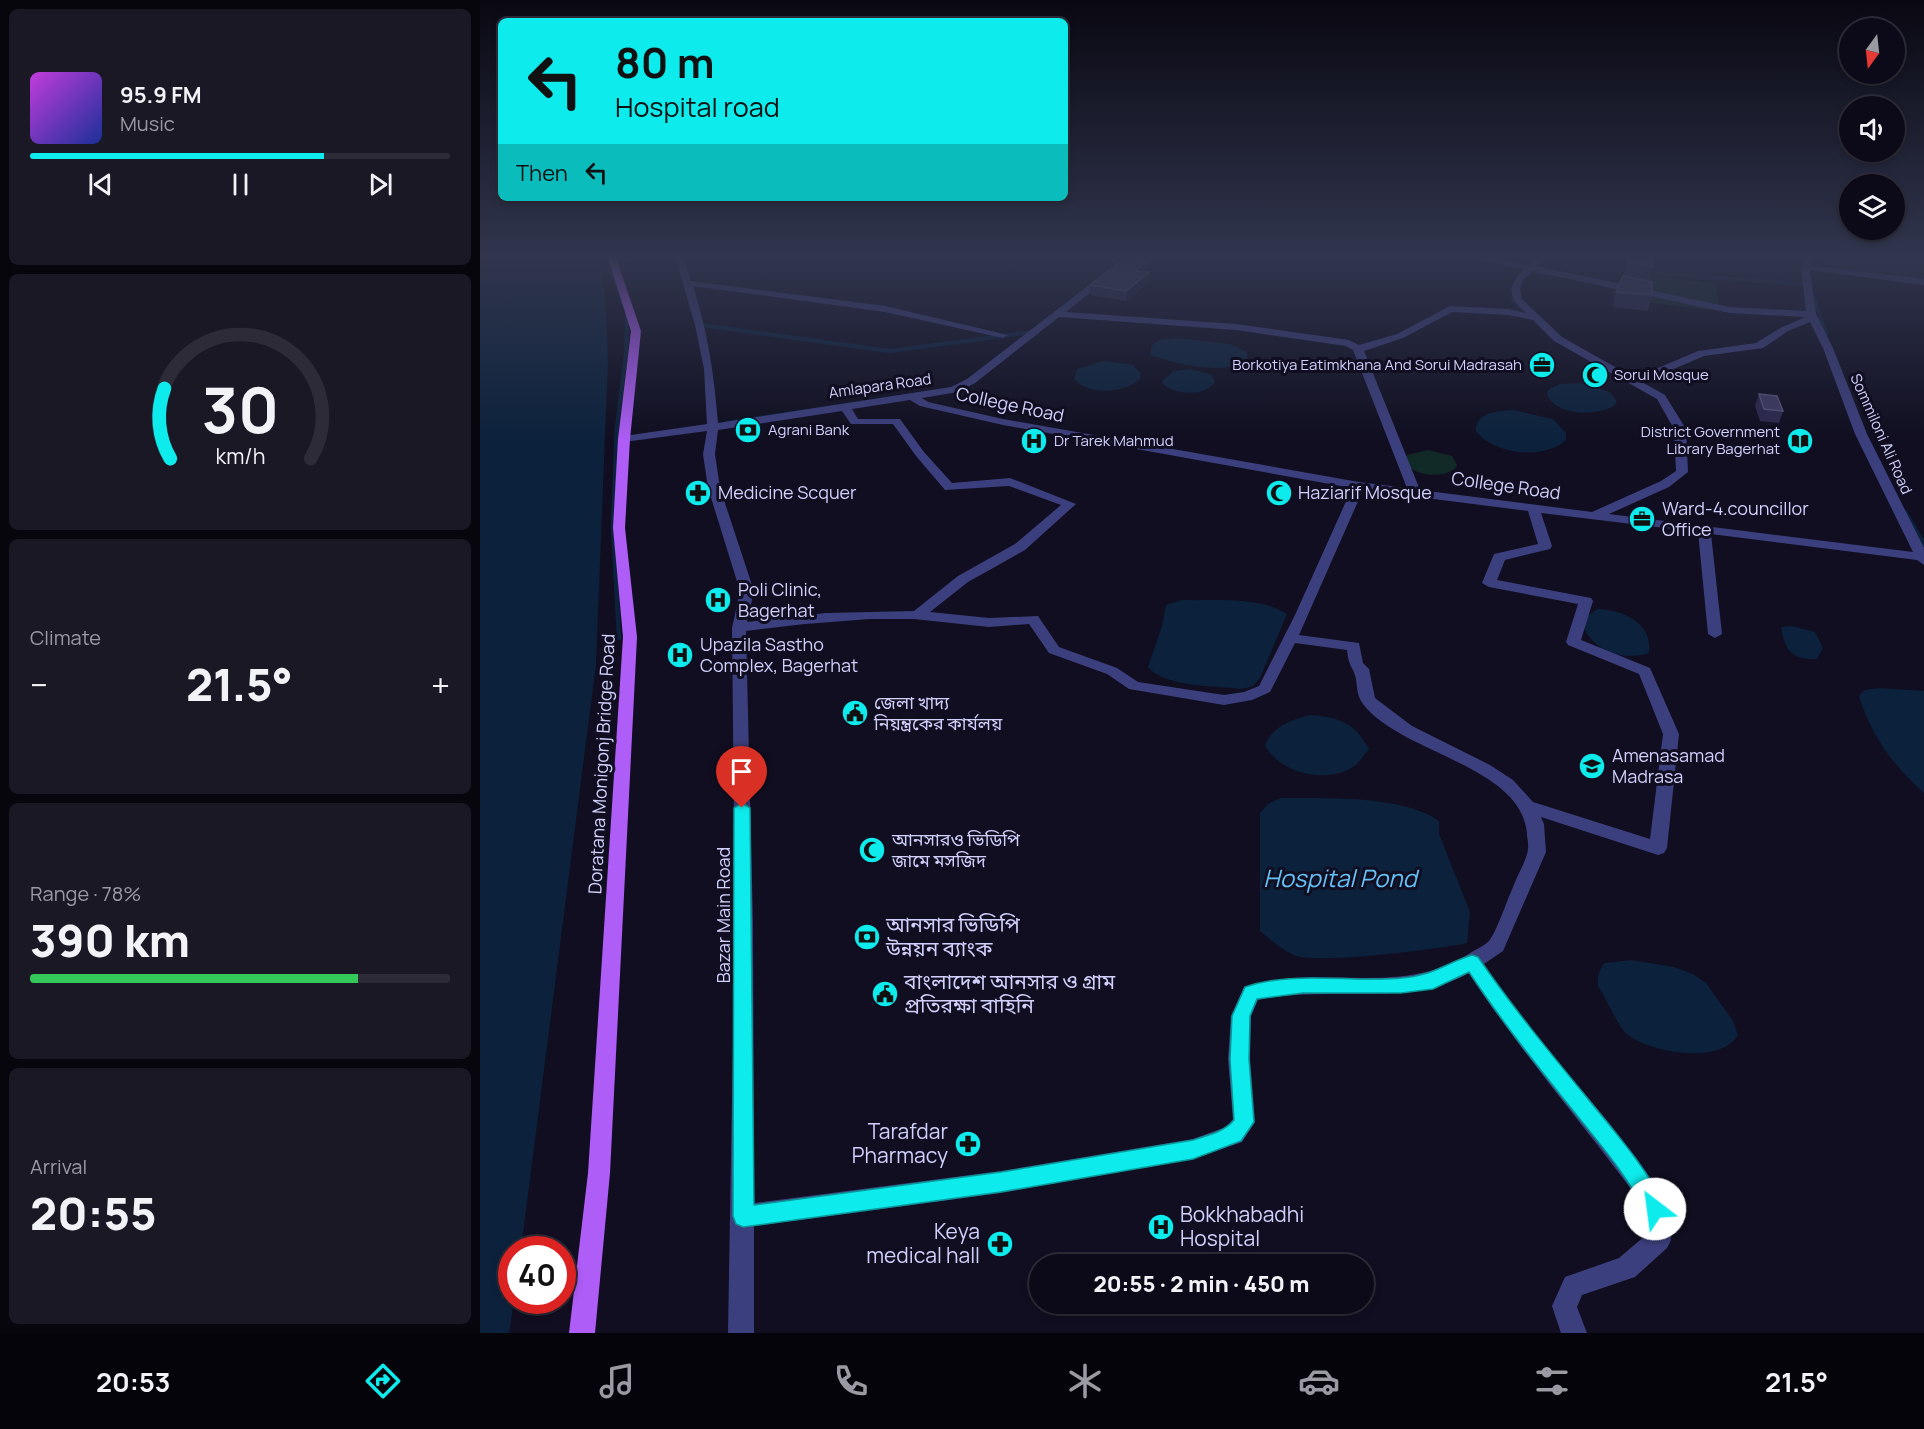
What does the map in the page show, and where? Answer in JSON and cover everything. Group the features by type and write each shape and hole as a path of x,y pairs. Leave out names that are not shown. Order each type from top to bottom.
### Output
{"main road":[{"name":"Doratana Monigonj Bridge Road","path":"582,1333 599,1173 630,638 619,528 624,439 636,331 632,317"}],"street":[{"name":"Bazar Main Road","path":"698,317 709,369 713,428 709,454 714,488 747,591 739,628 744,921 741,1333"},
{"path":"922,317 1003,335"},
{"name":"Amlapara Road","path":"624,439 713,428 954,390 971,381 1051,317"},
{"path":"1100,317 1236,327 1349,343 1358,349 1415,492"},
{"path":"1358,349 1400,336 1435,317"},
{"path":"1533,317 1537,318 1558,339 1661,397 1680,429 1682,472 1665,484 1595,515"},
{"path":"1630,379 1646,377 1701,353 1759,346 1785,329 1809,317"},
{"name":"Sommiloni Ali Road","path":"1813,317 1828,348 1861,434 1923,558"},
{"name":"College Road","path":"911,396 924,404 1003,422 1359,486 1923,558"},
{"path":"845,406 855,422 896,420 920,454 949,487 1010,482 1070,504 1020,547 963,579 916,615"},
{"path":"739,628 863,614 916,615 1000,624 1033,619 1054,650 1112,671 1134,686 1224,700 1247,697 1265,689 1359,486"},
{"path":"1530,807 1658,848 1671,734 1645,671 1573,642 1586,601 1489,583 1499,557 1545,546 1533,508"},
{"path":"1704,530 1715,633"},
{"path":"743,1216 1001,1182 1193,1149 1234,1135 1244,1122 1239,1059 1241,1016 1251,993 1303,986 1401,986 1433,981 1472,962 1496,946 1537,852 1539,835 1530,807 1515,789 1484,769 1416,738 1398,727 1375,706 1366,697 1361,669 1356,665 1354,646 1290,638"},
{"path":"1472,962 1507,1015 1647,1192 1655,1209 1659,1240 1626,1268 1574,1286 1564,1306 1574,1333"}],"green space":[{"path":"1428,450 1452,456 1457,465 1455,469 1444,474 1432,475 1408,467 1405,459 1407,455"}],"water":[{"path":"480,317 606,317 608,359 596,664 523,1236 498,1236 498,1314 512,1314 509,1333 480,1333"},
{"path":"1176,338 1230,344 1247,352 1247,358 1239,364 1215,368 1186,365 1150,355 1152,345 1160,340"},
{"path":"1104,361 1133,365 1141,374 1140,379 1125,387 1107,391 1088,388 1074,379 1077,369"},
{"path":"1191,369 1212,375 1215,382 1204,390 1190,393 1169,388 1163,384 1162,381 1174,371"},
{"path":"1581,383 1610,392 1617,402 1606,409 1578,412 1559,407 1547,395 1548,390 1560,384"},
{"path":"1513,410 1553,419 1566,433 1566,440 1545,450 1520,452 1495,445 1476,431 1479,420 1484,416"},
{"path":"1182,600 1250,602 1276,608 1287,614 1260,678 1253,686 1242,689 1178,682 1156,674 1148,667 1162,626 1166,605"},
{"path":"1598,609 1626,615 1641,626 1649,643 1649,653 1620,655 1603,649 1595,643 1584,628 1586,617"},
{"path":"1791,626 1815,632 1823,648 1817,659 1801,658 1787,647 1781,627"},
{"path":"1880,688 1924,691 1924,793 1902,772 1884,749 1864,711 1859,696 1865,690"},
{"path":"1310,715 1338,720 1352,727 1369,749 1353,767 1330,775 1305,773 1281,763 1265,745 1268,738 1283,725"},
{"name":"Hospital Pond","path":"1281,798 1341,798 1385,802 1406,806 1439,821 1439,834 1470,912 1467,943 1406,952 1326,958 1306,958 1294,955 1276,944 1260,931 1260,813 1268,804"},
{"path":"1631,960 1674,967 1693,974 1706,983 1733,1021 1738,1035 1729,1044 1717,1050 1685,1053 1652,1046 1627,1034 1598,986 1598,979 1605,963"}],"building":[{"path":"1759,394 1777,396 1783,411 1764,409"}],"waterway":[{"path":"617,427 626,353 627,317"},
{"path":"1820,317 1826,334"},
{"path":"713,427 710,372 701,325 890,351 1033,332 970,381 953,389 726,423 717,427"},
{"path":"617,425 613,526 619,638"},
{"path":"717,427 721,425"},
{"path":"713,427 713,429 717,427"},
{"path":"1905,512 1924,544"}],"place":[{"name":"Borkotiya Eatimkhana And Sorui Madrasah","path":"1542,365"},
{"name":"Sorui Mosque","path":"1595,375"},
{"name":"Agrani Bank","path":"748,430"},
{"name":"Dr Tarek Mahmud","path":"1034,441"},
{"name":"District Government Library Bagerhat","path":"1800,441"},
{"name":"Medicine Scquer","path":"698,493"},
{"name":"Haziarif Mosque","path":"1279,493"},
{"name":"Ward-4.councillor Office","path":"1642,519"},
{"name":"Poli Clinic, Bagerhat","path":"718,600"},
{"name":"Upazila Sastho Complex, Bagerhat","path":"680,655"},
{"name":"জেলা খাদ্য নিয়ন্ত্রকের কার্যলয়","path":"855,713"},
{"name":"Amenasamad Madrasa","path":"1592,766"},
{"name":"আনসারও ভিডিপি জামে মসজিদ","path":"872,850"},
{"name":"আনসার ভিডিপি উন্নয়ন ব্যাংক","path":"867,937"},
{"name":"বাংলাদেশ আনসার ও গ্রাম প্রতিরক্ষা বাহিনি","path":"885,994"},
{"name":"Tarafdar Pharmacy","path":"968,1144"},
{"name":"Bokkhabadhi Hospital","path":"1161,1227"},
{"name":"Keya medical hall","path":"1000,1244"}],"route":[{"path":"742,808 743,1216 1001,1182 1193,1149 1234,1135 1244,1122 1239,1059 1241,1016 1251,993 1262,989 1303,986 1401,986 1433,981 1472,962 1507,1015 1601,1130 1647,1192 1655,1209"}]}
